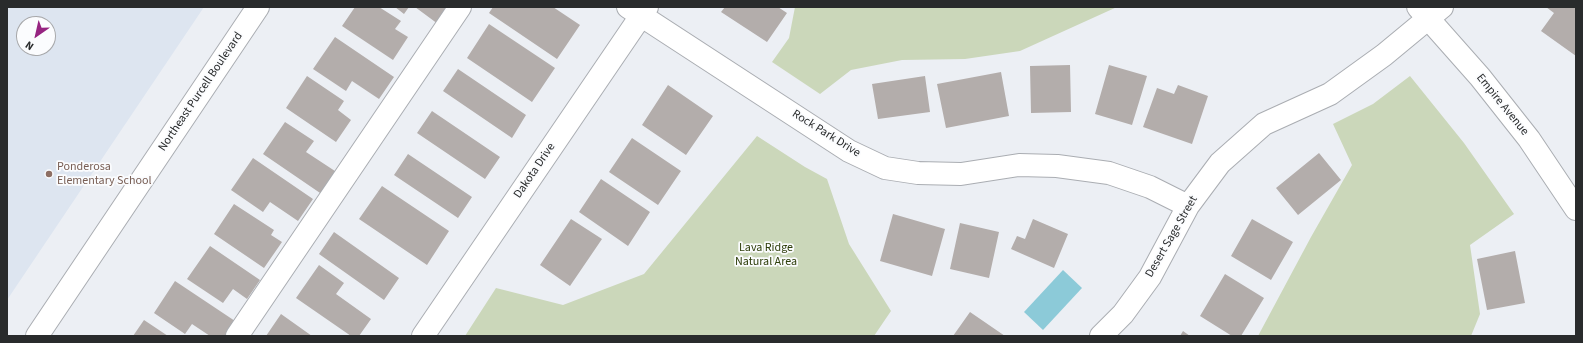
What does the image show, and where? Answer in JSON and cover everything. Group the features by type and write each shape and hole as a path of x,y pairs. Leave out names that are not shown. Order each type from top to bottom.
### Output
{"main road":[{"name":"Northeast Purcell Boulevard","path":"37,336 258,7"},
{"path":"237,336 460,7"},
{"name":"Rock Park Drive","path":"639,10 849,151 885,168 918,173 960,174 1019,165 1057,166 1109,173 1150,187 1188,206"},
{"name":"Dakota Drive","path":"423,336 639,10"},
{"name":"Desert Sage Street","path":"1102,336 1123,314 1150,277 1188,206 1220,163 1264,124 1330,94 1387,53 1429,11"},
{"name":"Empire Avenue","path":"1429,11 1529,139 1576,209"}],"shaded area":[{"name":"Ponderosa Elementary School","path":"7,7 204,7 7,300"}],"green space":[{"path":"795,7 1117,7 1020,51 965,59 902,60 851,70 820,94 772,62 789,38"},
{"path":"1410,76 1464,143 1514,214 1470,245 1480,314 1471,336 1258,336 1311,237 1352,165 1333,124 1373,104"},
{"name":"Lava Ridge Natural Area","path":"757,136 805,167 827,179 849,244 891,311 874,336 465,336 496,288 563,305 644,274"}],"water":[{"path":"1063,270 1082,288 1043,330 1024,312"}],"building":[{"path":"355,7 379,7 401,21 395,29 408,37 393,60 342,26"},
{"path":"395,7 409,7 404,14"},
{"path":"415,7 450,7 438,24"},
{"path":"493,7 553,7 580,25 557,59 489,13"},
{"path":"725,7 778,7 787,13 767,42 721,12"},
{"path":"1546,7 1576,7 1576,56 1541,31 1554,13"},
{"path":"489,24 555,68 532,102 467,58"},
{"path":"335,37 394,77 379,99 352,81 346,91 313,69"},
{"path":"1070,65 1071,112 1031,113 1030,66"},
{"path":"1109,65 1147,76 1132,125 1095,114"},
{"path":"458,69 526,115 512,138 443,91"},
{"path":"1001,72 1009,116 946,128 937,84"},
{"path":"307,76 344,101 338,110 351,120 336,142 286,108"},
{"path":"925,76 930,112 878,119 872,84"},
{"path":"668,85 713,116 686,155 642,125"},
{"path":"1178,85 1208,96 1192,144 1143,127 1157,88 1174,94"},
{"path":"432,111 500,157 485,179 417,133"},
{"path":"285,122 314,141 306,152 338,173 323,195 263,154"},
{"path":"632,138 681,171 658,205 609,172"},
{"path":"1319,153 1341,180 1298,215 1276,188"},
{"path":"408,154 472,197 458,218 394,175"},
{"path":"253,158 313,199 298,221 270,202 263,212 231,190"},
{"path":"601,179 650,212 628,246 579,212"},
{"path":"382,186 449,231 427,265 359,219"},
{"path":"234,204 274,230 271,235 282,242 264,268 214,234"},
{"path":"893,214 945,229 932,276 880,261"},
{"path":"571,219 602,239 570,286 540,265"},
{"path":"1033,219 1068,234 1054,268 1011,249 1017,236 1025,239"},
{"path":"1252,219 1293,242 1271,280 1231,256"},
{"path":"960,223 999,232 989,278 950,269"},
{"path":"334,232 399,278 384,300 319,254"},
{"path":"210,246 260,280 247,299 233,289 223,303 187,279"},
{"path":"1515,251 1525,303 1487,310 1477,259"},
{"path":"319,265 344,283 336,294 371,319 359,336 351,336 296,298"},
{"path":"1225,274 1264,298 1241,336 1232,336 1200,316"},
{"path":"175,281 235,321 225,336 210,336 192,324 185,334 154,313"},
{"path":"970,312 1005,336 953,336"},
{"path":"281,314 312,336 266,336"},
{"path":"144,320 168,336 133,336"},
{"path":"1183,331 1190,336 1180,336"}],"place":[{"name":"Ponderosa Elementary School","path":"49,174"}]}
